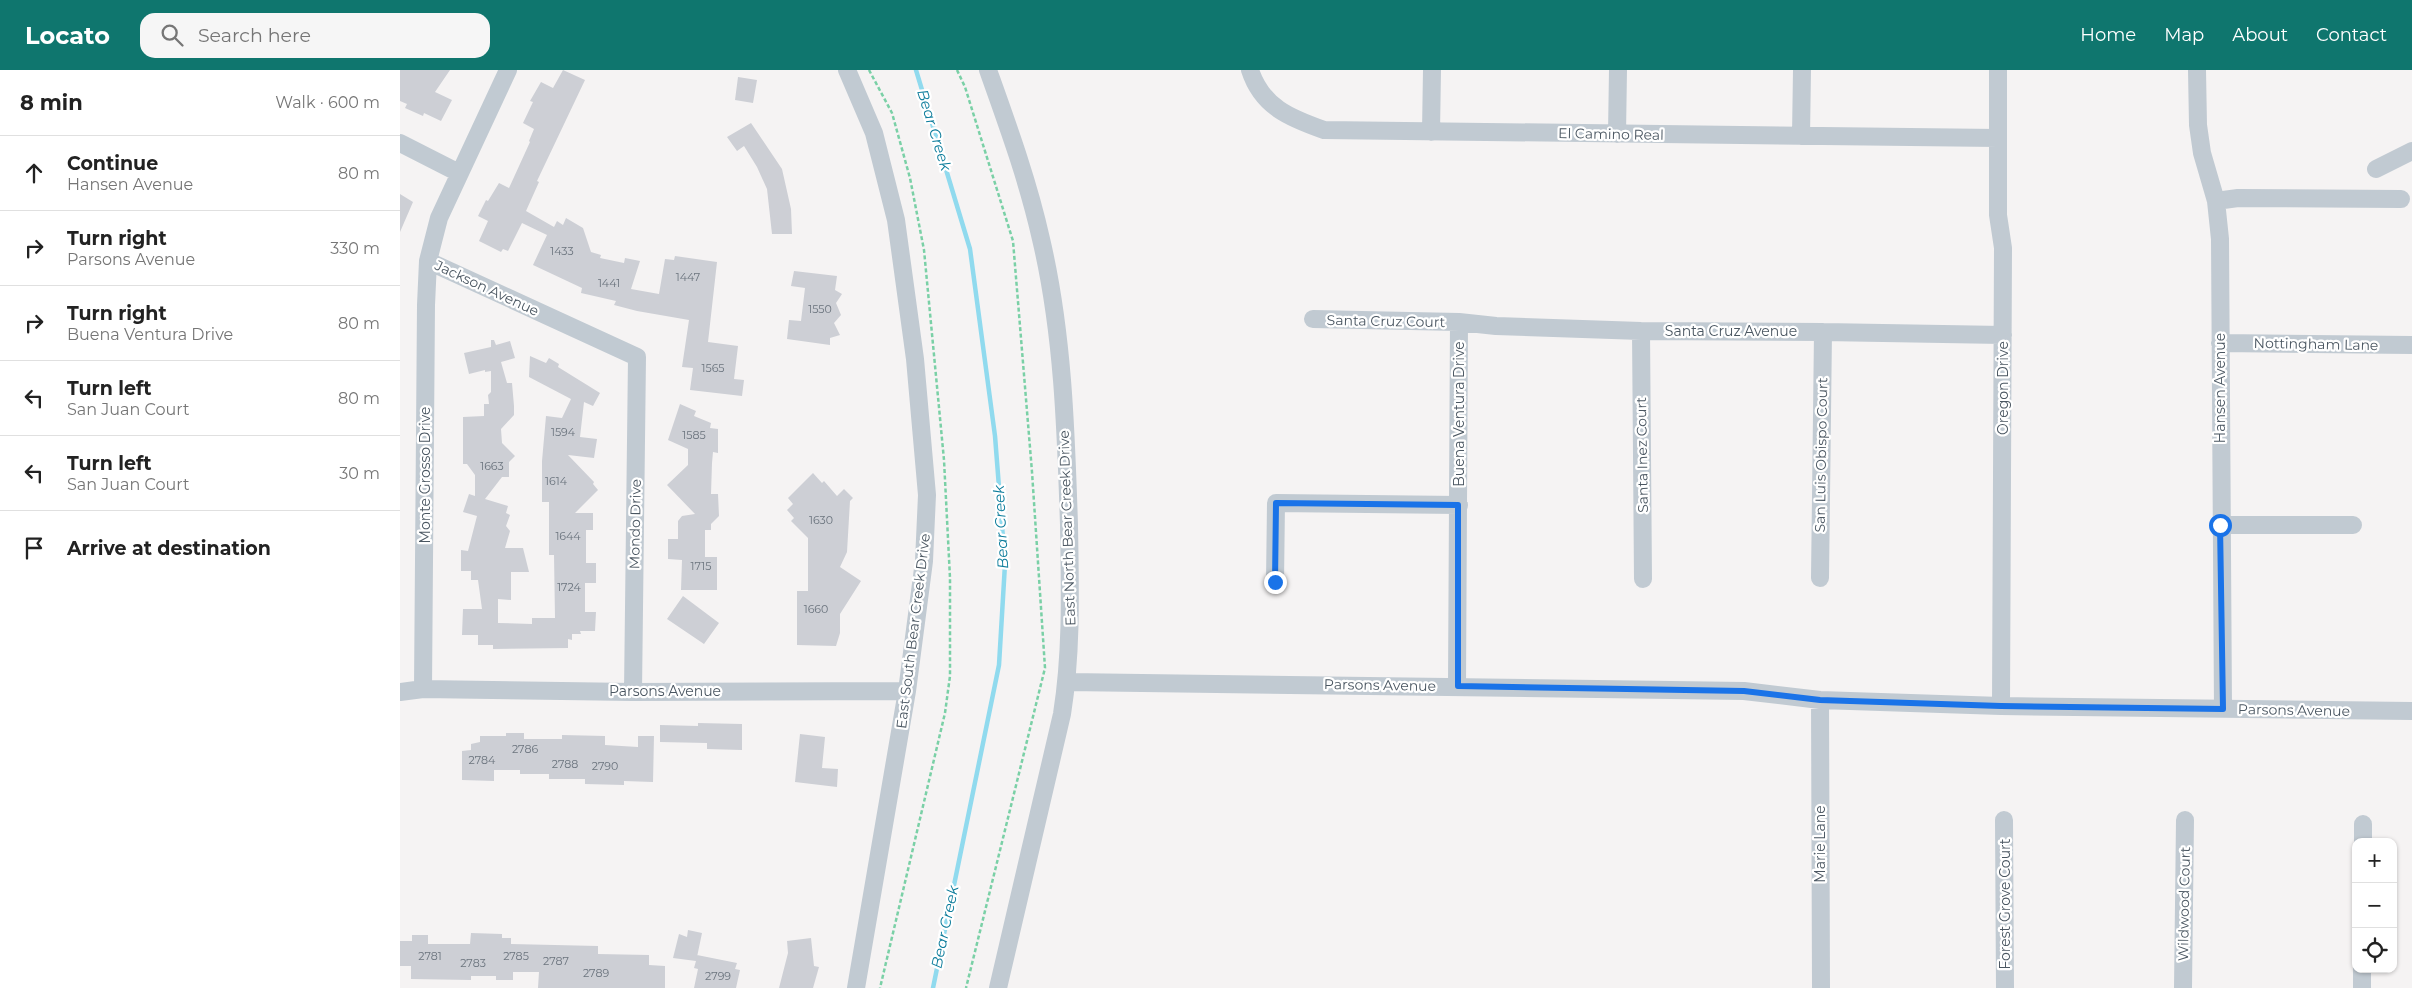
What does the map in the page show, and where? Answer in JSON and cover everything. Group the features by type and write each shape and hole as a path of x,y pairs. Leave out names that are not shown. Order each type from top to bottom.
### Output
{"street":[{"name":"Jackson Avenue","path":"508,70 439,218 428,261 637,357"},
{"name":"East South Bear Creek Drive","path":"847,70 874,133 896,220 916,369 927,495 924,562 907,691 856,988"},
{"name":"East North Bear Creek Drive","path":"988,70 1020,158 1042,241 1053,305 1060,369 1068,490 1071,600 1068,682 998,988"},
{"name":"El Camino Real","path":"1250,70 1253,80 1270,103 1288,117 1324,130 1998,138"},
{"path":"1431,132 1432,70"},
{"path":"1617,134 1618,70"},
{"path":"1801,136 1802,70"},
{"name":"Oregon Drive","path":"1998,70 1998,215 2003,248 2001,706"},
{"name":"Hansen Avenue","path":"2198,70 2198,125 2202,153 2216,201 2220,239 2220,525 2223,709"},
{"path":"400,143 459,173"},
{"path":"2376,169 2412,151"},
{"path":"2216,201 2238,198 2401,199"},
{"name":"Monte Grosso Drive","path":"423,689 428,261"},
{"name":"Santa Cruz Court","path":"1314,319 1458,322"},
{"name":"Santa Cruz Avenue","path":"1458,322 1496,326 1640,331 2003,335"},
{"name":"Buena Ventura Drive","path":"1458,322 1458,686"},
{"name":"Santa Inez Court","path":"1640,331 1643,579"},
{"name":"San Luis Obispo Court","path":"1820,578 1822,332"},
{"name":"Nottingham Lane","path":"2220,343 2412,345"},
{"name":"Mondo Drive","path":"633,692 637,357"},
{"path":"1275,582 1276,503 1458,505"},
{"path":"2220,525 2353,525"},
{"name":"Parsons Avenue","path":"1068,682 1744,691 1820,700 2001,706 2412,711"},
{"name":"Parsons Avenue","path":"400,692 423,689 633,692 907,691"},
{"name":"Marie Lane","path":"1820,700 1821,988"},
{"name":"Forest Grove Court","path":"2004,820 2005,988"},
{"name":"Wildwood Court","path":"2183,988 2185,820"},
{"path":"2362,838 2363,824"},
{"path":"2362,973 2362,988"}],"path":[{"path":"957,70 965,86 1013,241 1032,472 1045,668 966,988"}],"building":[{"path":"400,70 450,70 435,92 452,100 441,121 424,113 423,116 405,108 407,104 400,101"},
{"path":"563,70 585,80 537,181 539,182 526,211 554,227 557,221 563,225 566,218 583,228 591,252 601,255 600,258 624,263 625,258 640,261 631,289 659,294 665,259 674,260 675,256 717,262 708,342 738,346 734,379 744,380 742,396 690,390 693,368 682,367 689,320 614,305 616,301 581,293 582,288 533,265 547,235 522,223 508,251 503,249 501,252 479,241 488,221 478,216 486,200 488,201 499,183 509,188 530,142 534,129 523,123 533,102 530,101 541,82 553,88"},
{"path":"738,77 757,80 753,103 735,100"},
{"path":"751,123 782,169 791,209 792,234 772,234 767,189 757,167 744,146 737,151 727,137"},
{"path":"400,194 413,202 400,232"},
{"path":"794,271 837,276 835,290 842,294 836,303 841,315 834,323 840,335 830,338 830,345 787,339 789,320 801,321 805,288 791,286"},
{"path":"491,340 494,340 496,345 510,341 515,358 501,362 507,383 512,383 514,415 501,429 502,443 515,456 509,462 509,477 502,477 485,499 508,506 506,513 510,515 506,526 510,531 505,548 523,548 529,572 511,572 511,600 498,599 498,623 532,624 532,618 555,618 554,555 549,555 549,502 542,502 542,461 546,416 562,418 571,399 529,377 530,356 546,363 549,358 559,364 558,367 600,393 593,406 584,402 580,437 597,439 594,458 568,455 594,482 593,484 598,490 575,513 593,513 593,530 586,530 586,563 596,563 596,583 585,583 585,612 596,612 595,631 580,631 581,634 572,634 572,640 568,639 568,648 493,649 493,645 478,645 478,635 462,635 463,609 482,609 478,580 471,580 471,571 461,571 461,550 468,551 477,516 463,512 469,494 475,496 475,475 467,464 463,464 463,417 484,416 484,404 489,404 488,395 491,392 491,371 485,372 485,370 469,374 464,353 491,347"},
{"path":"680,404 696,411 694,416 711,423 710,428 718,429 718,453 713,452 711,494 718,494 719,516 711,524 711,530 705,530 705,557 717,557 717,590 681,590 682,560 668,559 668,539 678,539 678,521 682,516 695,514 667,485 688,465 688,449 668,440"},
{"path":"813,473 822,483 824,481 837,496 844,489 853,498 850,501 847,552 840,567 861,581 840,614 840,633 836,646 797,645 797,591 808,591 808,538 791,521 794,518 787,510 793,504 788,498"},
{"path":"683,596 719,623 704,644 667,619"},
{"path":"698,723 742,724 742,750 707,749 707,743 660,742 660,725 698,726"},
{"path":"506,733 524,733 524,739 562,739 562,735 605,736 605,745 638,747 638,736 654,736 653,782 624,781 624,785 585,784 585,779 549,779 549,774 520,774 520,770 494,770 494,781 462,780 462,751 471,750 471,744 480,742 480,736 506,736"},
{"path":"800,734 825,737 822,768 838,769 837,787 795,782"},
{"path":"688,930 702,933 697,955 737,963 735,969 740,970 736,988 694,988 698,969 694,968 696,961 673,958 679,934 687,937"},
{"path":"471,933 502,934 502,938 511,938 511,944 598,946 598,954 649,955 649,965 665,966 665,988 538,988 539,972 513,972 513,980 496,980 496,976 471,976 471,980 411,979 411,966 400,966 400,941 412,941 412,935 428,935 428,944 470,944"},
{"path":"811,938 814,966 819,967 813,988 779,988 788,953 787,941"}],"waterway":[{"name":"Bear Creek","path":"916,70 970,249 995,436 1005,564 999,665 933,988"}],"route":[{"path":"1275,582 1276,503 1458,505 1458,686 1744,691 1820,700 2001,706 2223,709 2220,525"}]}
